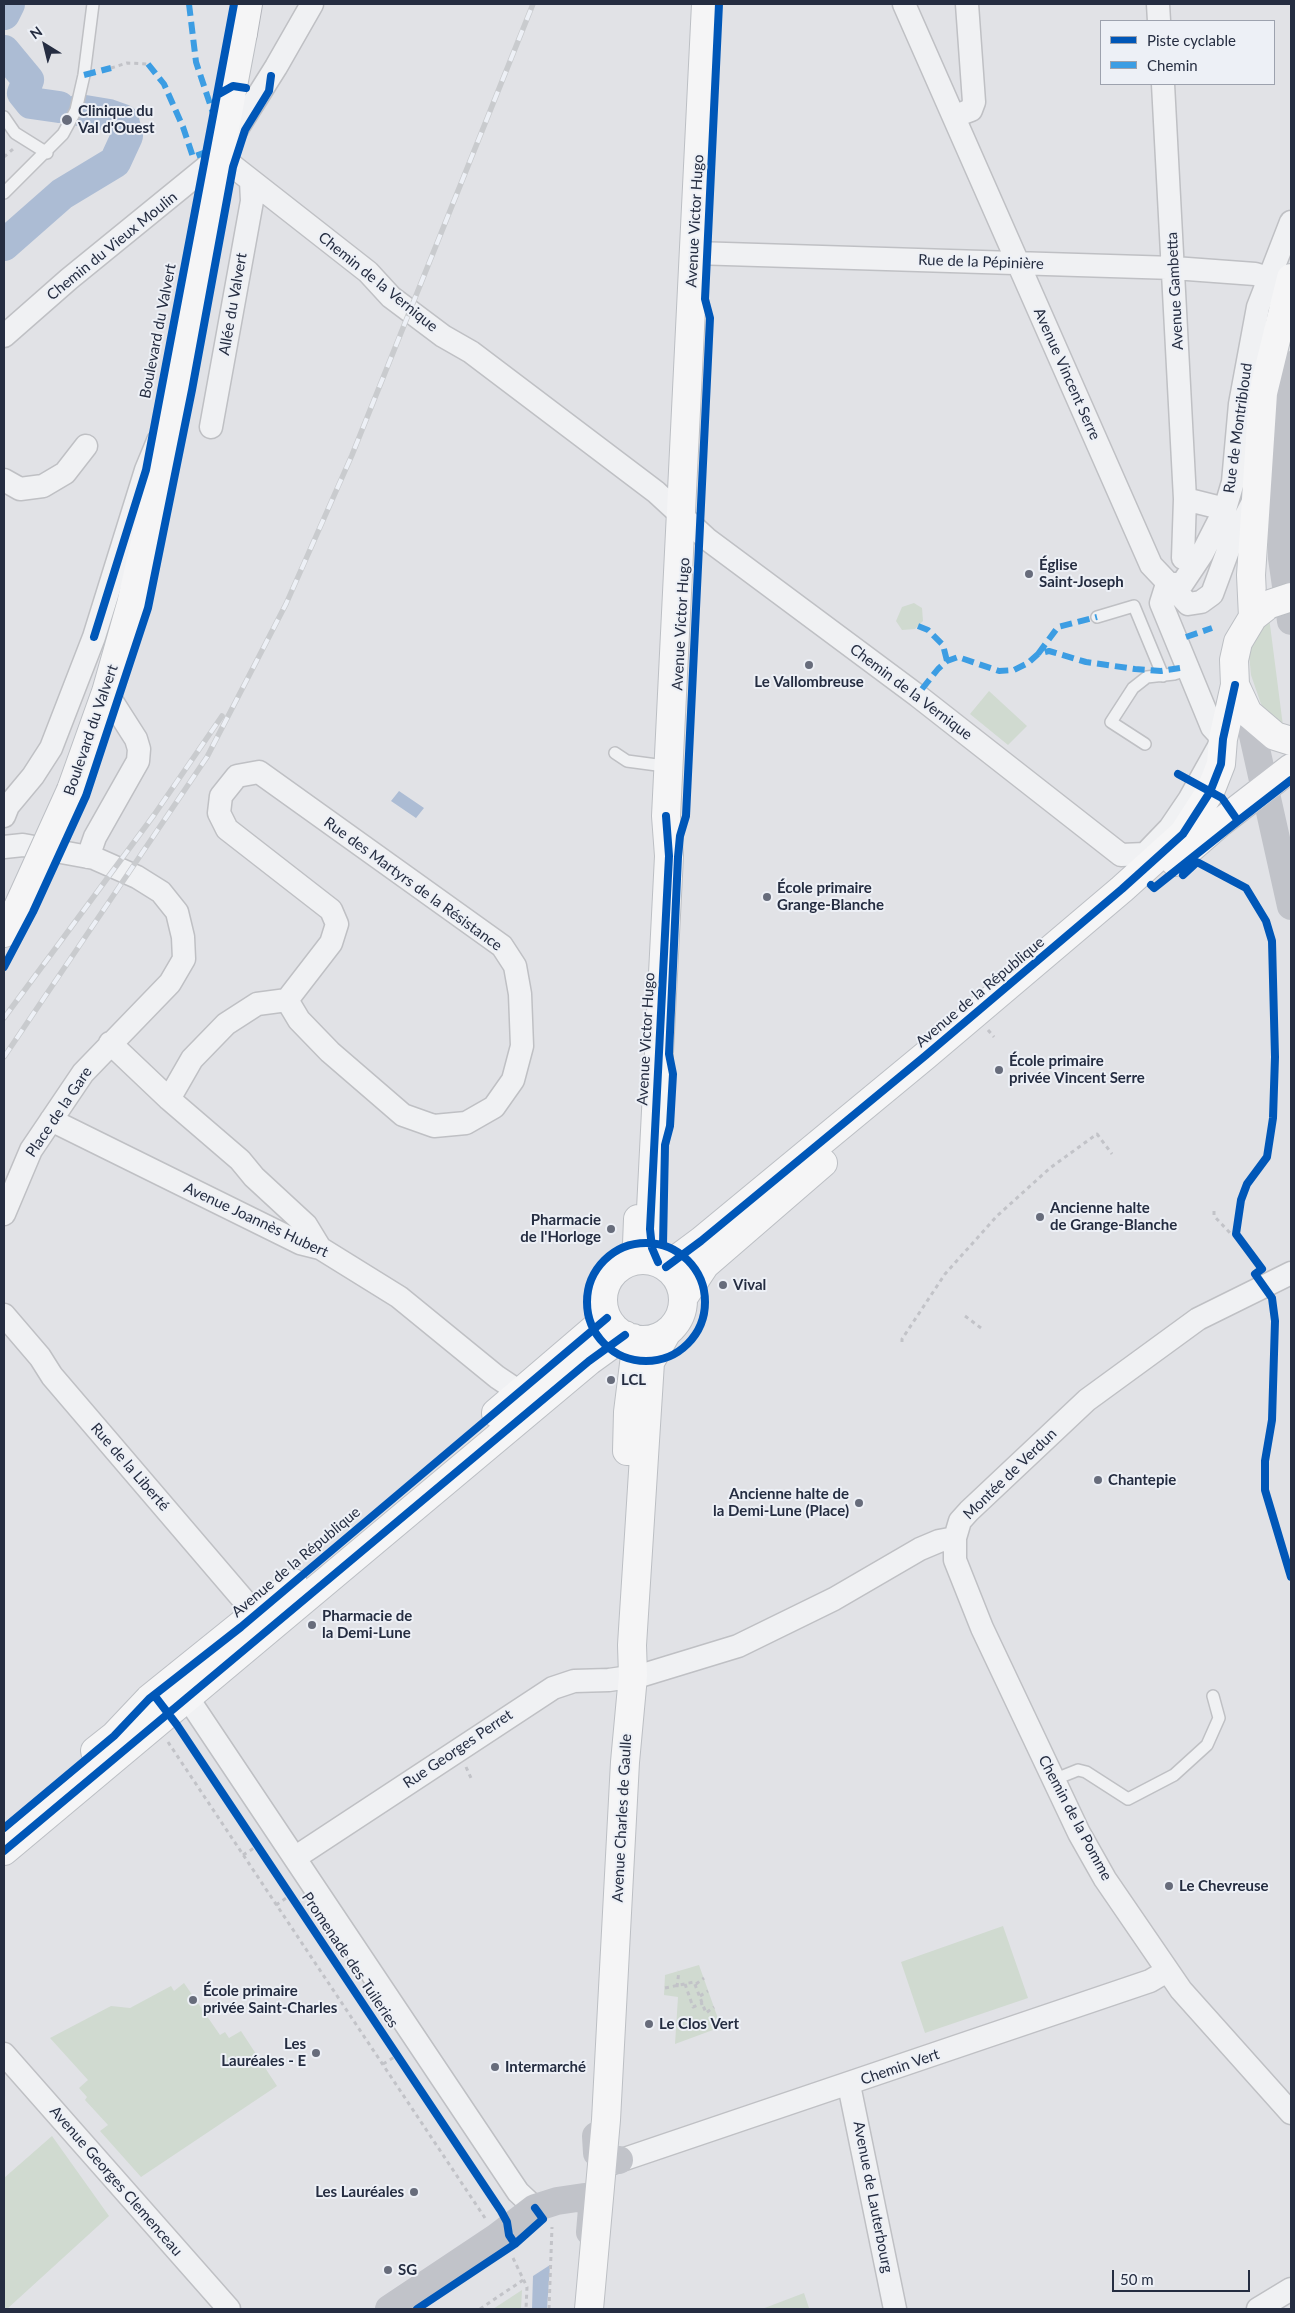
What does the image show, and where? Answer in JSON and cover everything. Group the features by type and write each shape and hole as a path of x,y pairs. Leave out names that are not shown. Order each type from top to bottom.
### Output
{"main road":[{"name":"Boulevard du Valvert","path":"4,934 71,790 106,692 130,604 173,406 248,4"},
{"name":"Avenue Victor Hugo","path":"652,1263 637,1244 650,966 649,907 695,4"},
{"name":"Avenue Victor Hugo","path":"652,1263 650,1229 669,856 666,816 669,503 694,253 706,4"},
{"path":"1280,278 1263,393 1251,575 1271,606 1238,642 1234,660 1235,686 1280,777 1291,906"},
{"path":"1291,365 1287,384 1280,486 1282,558 1291,621"},
{"name":"Avenue de la République","path":"652,1263 706,1238 1122,889 1182,834 1200,810 1221,764 1223,739 1235,686"},
{"path":"1248,712 1275,736 1289,741"},
{"name":"Avenue de la République","path":"683,1298 705,1265 844,1145 1058,966 1221,822 1280,777"},
{"path":"652,1263 679,1281 683,1298 682,1311 676,1323 667,1332 656,1338 643,1340 622,1330 603,1296 606,1284 612,1274 652,1263"},
{"name":"Avenue de la République","path":"4,1851 181,1705 257,1615 521,1393 622,1330"},
{"name":"Avenue de la République","path":"257,1615 574,1373 622,1330"},
{"name":"Avenue Charles de Gaulle","path":"589,2309 592,2278 612,2158 625,1762 623,1558 628,1412 635,1356 622,1330"},
{"name":"Avenue Charles de Gaulle","path":"576,2309 599,2029 598,1962 604,1924 624,1678 632,1645 650,1362 667,1332"},
{"name":"Avenue de la République","path":"4,1828 114,1736 129,1718 181,1705"},
{"path":"599,2029 597,2153 612,2158"},
{"path":"388,2309 497,2237 544,2218 557,2201 584,2197 592,2209 592,2278"}],"street":[{"path":"220,156 267,83 312,4"},
{"name":"Avenue Vincent Serre","path":"904,4 955,116 1151,565 1164,581 1188,604 1201,602 1212,594 1229,548 1255,499"},
{"path":"955,116 971,110 974,102 967,4"},
{"path":"1158,4 1159,20"},
{"path":"235,74 240,83 246,88 267,83"},
{"name":"Avenue Gambetta","path":"1163,85 1185,499 1183,558"},
{"name":"Chemin de la Vernique","path":"220,156 368,272 391,297 443,336 471,352 669,503 707,539 918,696 1121,855 1145,854"},
{"name":"Chemin du Vieux Moulin","path":"4,336 69,279 220,156"},
{"name":"Allée du Valvert","path":"211,428 252,201 251,181"},
{"name":"Rue de Montribloud","path":"1164,581 1182,584 1202,554 1221,517 1233,482 1240,404 1258,307 1280,278 1291,222"},
{"name":"Rue de la Pépinière","path":"694,253 1174,268 1254,274 1280,278"},
{"path":"4,816 8,806 33,776 50,748 94,637 146,470 173,406"},
{"path":"4,480 20,489 44,486 65,473 86,446"},
{"path":"1185,499 1221,517 1191,547 1164,581 1160,603 1190,668 1212,726 1223,739"},
{"path":"88,857 95,837 138,761 136,739 106,692"},
{"name":"Avenue de la République","path":"1145,854 1170,828 1189,800 1223,739"},
{"name":"Rue des Martyrs de la Résistance","path":"259,772 502,946 515,966 520,994 522,1046 512,1080 494,1107 466,1123 434,1126 403,1115 330,1052 299,1020 287,1000 331,943 337,924 331,910 226,829 219,813 221,796 236,776 259,772"},
{"name":"Place de la Gare","path":"4,847 23,845 88,857 137,877 161,892 177,912 184,937 184,959 170,983 83,1072 31,1150 4,1214"},
{"path":"169,1099 192,1059 226,1024 257,1004 287,1000"},
{"path":"110,1043 169,1099 240,1160 254,1177 306,1225 320,1248"},
{"name":"Avenue Joannès Hubert","path":"51,1120 300,1243 320,1248 399,1297 497,1377 521,1393"},
{"name":"Montée de Verdun","path":"955,1538 960,1521 969,1511 1087,1400 1198,1319 1277,1279"},
{"name":"Rue de la Liberté","path":"8,1329 40,1357 52,1376 257,1615"},
{"path":"624,1678 738,1646 834,1599 910,1554 939,1541 955,1538"},
{"name":"Chemin de la Pomme","path":"955,1538 955,1560 982,1628 1053,1780 1106,1880 1181,1990 1291,2113"},
{"name":"Rue Georges Perret","path":"296,1857 553,1688 580,1681 624,1678"},
{"name":"Promenade des Tuileries","path":"181,1705 296,1857 521,2196 544,2218"},
{"name":"Chemin Vert","path":"612,2158 849,2085 1150,1981 1167,1970"},
{"name":"Avenue Georges Clemenceau","path":"4,2054 229,2309"},
{"name":"Avenue de Lauterbourg","path":"849,2085 895,2309"},
{"path":"584,2197 588,2183 595,2171 612,2158"},
{"path":"1258,2309 1291,2289"}],"lane":[{"path":"4,193 47,153 63,134 76,110 84,75 93,4"},
{"path":"4,117 15,133 47,153"},
{"path":"1097,617 1134,606 1163,676"},
{"path":"1145,744 1111,722 1133,688 1147,677 1163,676 1190,668"},
{"path":"615,754 627,761 657,765"},
{"name":"Avenue de la République","path":"1122,889 1134,867 1145,854"},
{"path":"1053,1780 1078,1770 1086,1772 1128,1798 1174,1775 1207,1745 1219,1718 1213,1696"}],"path":[{"path":"111,68 127,63 148,64"},
{"path":"4,157 24,139"},
{"path":"1197,862 1246,888 1266,921 1272,941 1275,1058 1274,1118 1267,1157 1247,1184 1241,1200 1236,1234 1262,1269 1255,1274 1277,1279 1272,1298 1275,1322 1272,1420 1266,1461 1265,1490 1291,1577"},
{"path":"987,1030 994,1037"},
{"path":"902,1342 902,1339 945,1274 997,1216 1050,1168 1097,1134 1112,1154"},
{"path":"1214,1211 1214,1216 1232,1235 1236,1234"},
{"path":"965,1316 981,1328"},
{"path":"181,1705 163,1735 488,2223"},
{"path":"252,1837 263,1854"},
{"path":"243,1855 257,1845"},
{"path":"276,1905 290,1895"},
{"path":"677,1987 679,1971"},
{"path":"696,1984 704,1978"},
{"path":"664,1988 677,1987 694,1982 696,1984"},
{"path":"685,1984 693,2007 703,2003"},
{"path":"696,1984 706,2013 714,2008"},
{"path":"700,1996 708,1991"},
{"path":"382,2064 398,2055"},
{"path":"544,2218 549,2309"},
{"path":"513,2258 527,2287 526,2309"},
{"path":"480,2309 523,2280"}],"shaded area":[{"path":"914,603 922,608 923,621 915,629 902,630 896,621 902,607"},
{"path":"1269,617 1283,726 1267,714 1261,704 1251,675 1249,654 1251,644"},
{"path":"989,691 1027,726 1008,745 970,714"},
{"path":"1003,1926 1028,1998 925,2033 901,1962"},
{"path":"699,1965 721,2027 675,2044 678,1997 664,1995 665,1975"},
{"path":"184,1983 220,2035 225,2032 229,2038 241,2031 277,2086 141,2177 100,2131 108,2125 85,2100 87,2097 79,2088 88,2080 50,2038 111,2006 130,2008 171,1986 174,1991"},
{"path":"52,2136 109,2216 7,2309 4,2309 4,2178"},
{"path":"522,2290 521,2309 493,2309"},
{"path":"804,2293 809,2308 762,2309"}],"water":[{"path":"399,791 424,808 416,818 391,801"},
{"path":"550,2265 547,2309 532,2309 533,2276"}],"waterway":[{"path":"4,14 9,4"},
{"path":"4,51 28,80 23,93 31,103 59,107"},
{"path":"4,245 62,194 115,162 127,136 123,120 109,115 79,110"}],"railway":[{"path":"4,1057 207,757 286,604 352,455 533,4"},
{"path":"4,1018 154,815 222,716"}],"marked path":[{"path":"189,4 196,62 213,113"},
{"path":"148,64 164,84 183,127 193,157 206,152"},
{"path":"84,75 111,68"},
{"path":"1038,654 1058,627 1097,617"},
{"path":"918,626 928,630 943,645 947,661"},
{"path":"1186,637 1212,628"},
{"path":"922,689 938,669 947,661 958,657 999,671 1014,670 1028,663 1038,654 1049,651 1086,662 1135,669 1161,671 1180,668"}],"cycle path":[{"path":"217,95 234,4"},
{"path":"663,1245 665,1145 670,1126 673,1074 669,1054 678,857 680,836 686,816 710,318 705,299 719,4"},
{"path":"4,967 33,912 86,796 148,608 192,390 233,167 245,130 269,91 271,76"},
{"path":"94,637 146,470 217,95 233,86 246,88"},
{"path":"666,1267 701,1241 925,1056 1122,889 1183,834 1210,792 1221,764 1223,739 1235,685"},
{"path":"1178,774 1222,798 1238,821 1291,780"},
{"path":"658,1262 652,1248 650,1229 669,856 666,816"},
{"path":"1151,885 1154,888 1238,821"},
{"path":"1183,875 1197,862 1246,888 1266,921 1272,941 1275,1057 1273,1118 1267,1157 1247,1184 1241,1200 1236,1234 1262,1269 1255,1274 1272,1298 1275,1321 1272,1420 1265,1461 1265,1490 1291,1577"},
{"path":"646,1243 669,1247 688,1260 701,1279 705,1302 701,1325 688,1344 669,1357 646,1361 623,1357 604,1344 591,1325 587,1302 591,1279 604,1260 623,1247 646,1243"},
{"path":"4,1828 114,1736 149,1699 241,1627 607,1318"},
{"path":"4,1851 589,1361 625,1335"},
{"path":"154,1695 177,1725 501,2211 507,2222 509,2235 515,2244"},
{"path":"417,2309 515,2244 543,2219 535,2208"}],"place":[{"name":"Clinique du Val d'Ouest","path":"67,120"},
{"name":"Église Saint-Joseph","path":"1029,574"},
{"name":"Le Vallombreuse","path":"809,665"},
{"name":"École primaire Grange-Blanche","path":"767,897"},
{"name":"École primaire privée Vincent Serre","path":"999,1070"},
{"name":"Ancienne halte de Grange-Blanche","path":"1040,1217"},
{"name":"Pharmacie de l'Horloge","path":"611,1229"},
{"name":"Vival","path":"723,1285"},
{"name":"LCL","path":"611,1380"},
{"name":"Chantepie","path":"1098,1480"},
{"name":"Ancienne halte de la Demi-Lune (Place)","path":"859,1503"},
{"name":"Pharmacie de la Demi-Lune","path":"312,1625"},
{"name":"Le Chevreuse","path":"1169,1886"},
{"name":"École primaire privée Saint-Charles","path":"193,2000"},
{"name":"Le Clos Vert","path":"649,2024"},
{"name":"Les Lauréales - E","path":"316,2053"},
{"name":"Intermarché","path":"495,2067"},
{"name":"Les Lauréales","path":"414,2192"},
{"name":"SG","path":"388,2270"}]}
